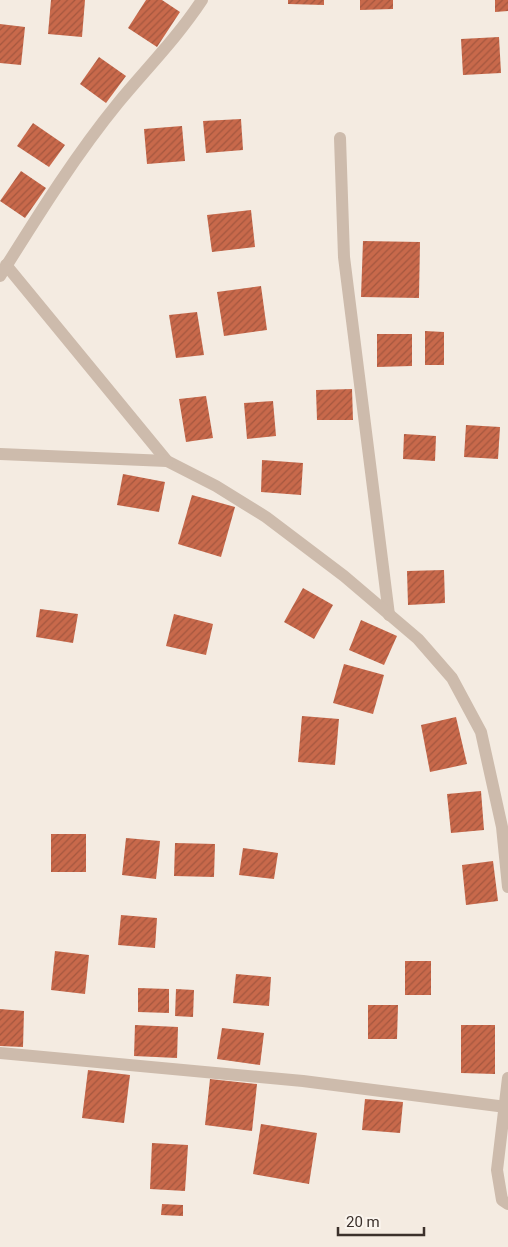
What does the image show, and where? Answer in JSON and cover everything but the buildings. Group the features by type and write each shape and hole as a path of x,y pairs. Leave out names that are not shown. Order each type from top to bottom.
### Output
{"street":[{"path":"202,0 167,48 118,103 62,179 3,270 167,461 216,486 266,517 344,576 418,639 452,678 482,732 505,828 508,887"},
{"path":"340,138 344,257 389,615"},
{"path":"0,454 167,461"},
{"path":"0,1053 303,1081 506,1107"},
{"path":"508,1078 497,1170 502,1200 508,1204"}]}
